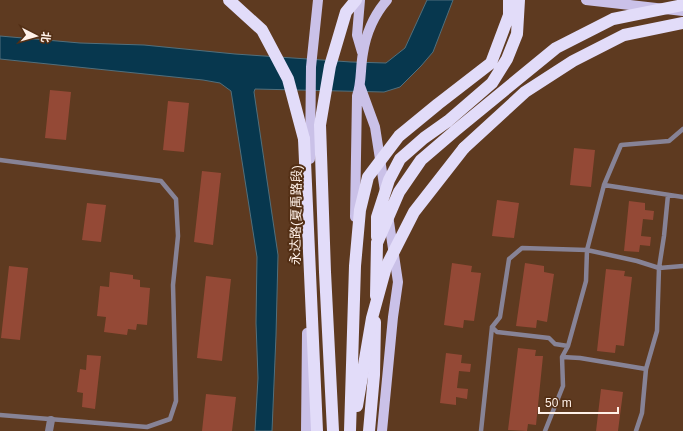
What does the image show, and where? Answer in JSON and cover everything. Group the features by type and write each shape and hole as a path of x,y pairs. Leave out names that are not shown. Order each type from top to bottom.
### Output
{"highway":[{"path":"229,0 262,30 288,79 304,139 318,431"},
{"path":"333,431 325,272 320,125 330,66 346,12 356,0"},
{"path":"351,431 355,266 360,210 368,177 399,136 491,62 509,15 509,0"},
{"path":"368,431 374,375 378,217 389,180 400,159 424,138 448,121 492,83 508,59 517,34 519,0"},
{"path":"377,243 399,192 421,160 556,48 613,19 683,5"},
{"path":"351,431 372,318 386,267 414,212 464,148 525,92 573,61 624,35 683,23"}],"main road":[{"name":"永达路(夏禹路段)","path":"306,431 311,67 318,0"},
{"path":"360,0 357,35 362,54"},
{"path":"351,431 357,96 360,86 362,54 370,28 378,10 387,0"},
{"path":"586,0 683,11"},
{"path":"360,86 375,127 398,282 382,431"}],"street":[{"path":"49,431 51,420"}],"lane":[{"path":"545,431 563,386 562,357 568,346 586,281 587,250 604,185 622,145 669,141 683,129"},
{"path":"0,160 161,181 176,199 178,236 173,285 176,401 170,419 147,428 0,415"},
{"path":"604,185 683,197"},
{"path":"636,431 642,414 646,368 657,332 659,268 668,195"},
{"path":"481,431 492,327 500,318 509,258 522,248 587,250 637,261 659,268 683,266"},
{"path":"492,327 497,332 549,338 555,344 568,346"},
{"path":"562,357 580,358 646,368"}],"water":[{"path":"427,0 453,0 433,52 400,87 384,92 255,89 254,92 278,255 272,431 255,431 258,378 256,323 257,257 231,91 220,83 203,80 0,59 0,36 80,43 144,45 235,54 386,63 405,48"}],"building":[{"path":"50,90 71,92 66,140 45,138"},
{"path":"168,101 189,103 184,152 163,150"},
{"path":"574,148 595,150 591,187 570,185"},
{"path":"202,171 221,173 213,245 194,242"},
{"path":"497,200 519,203 514,238 492,236"},
{"path":"629,201 645,203 645,210 654,211 653,220 643,219 641,236 651,237 650,246 640,245 639,252 624,251"},
{"path":"87,203 106,205 101,242 82,240"},
{"path":"452,263 472,266 471,272 481,273 474,321 464,320 463,328 444,325"},
{"path":"525,263 544,266 544,272 554,274 547,322 537,320 536,328 516,326"},
{"path":"9,266 28,268 20,340 1,338"},
{"path":"606,269 625,271 624,276 632,277 624,346 616,345 615,353 597,351"},
{"path":"110,272 133,275 133,279 140,280 140,287 150,288 147,325 137,324 136,330 128,329 127,335 104,332 106,317 97,316 100,286 109,287"},
{"path":"206,276 231,279 222,361 197,358"},
{"path":"518,348 536,350 535,356 543,356 536,425 528,424 527,431 508,430"},
{"path":"446,353 462,355 461,363 471,364 470,372 459,371 457,388 468,389 467,399 456,397 456,405 440,403"},
{"path":"87,355 101,356 95,409 82,407 83,393 77,392 80,369 86,370"},
{"path":"601,389 623,392 618,431 596,431"},
{"path":"206,394 236,397 232,431 202,431"}]}
